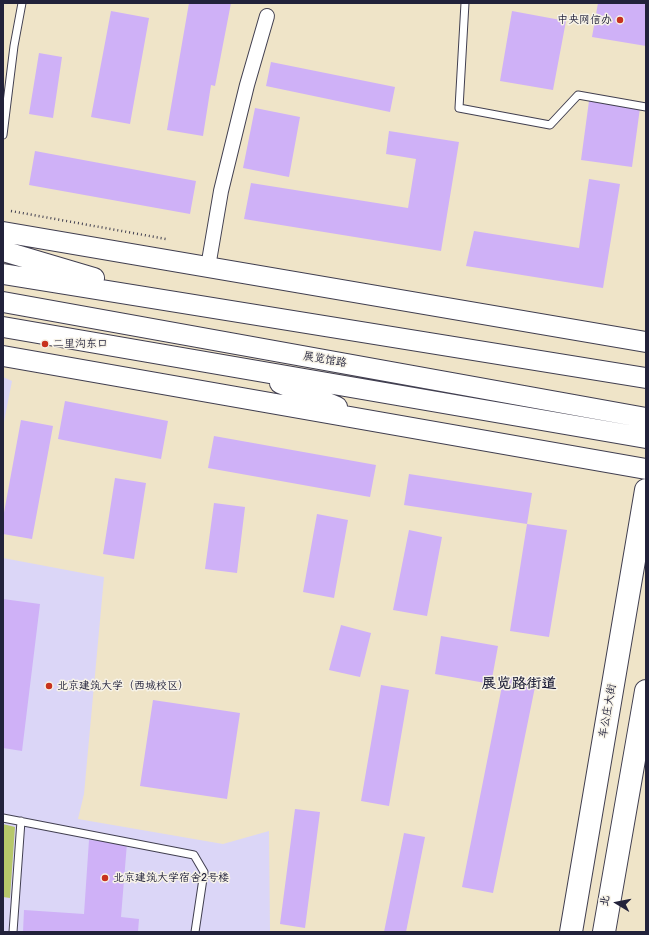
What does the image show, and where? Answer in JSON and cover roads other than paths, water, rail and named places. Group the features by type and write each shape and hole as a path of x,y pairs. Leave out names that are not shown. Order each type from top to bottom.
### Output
{"main road":[{"name":"车公庄大街","path":"571,932 646,490"},
{"path":"604,932 646,691"}],"street":[{"path":"208,267 221,191 247,85 267,16"},
{"path":"3,232 646,342"},
{"path":"3,251 179,303"},
{"path":"3,274 646,378"},
{"name":"展览馆路","path":"3,302 646,418"},
{"name":"展览馆路","path":"3,327 646,438"},
{"path":"3,356 646,469"},
{"path":"247,369 371,421"}],"lane":[{"path":"3,135 14,46 22,3"},
{"path":"465,3 459,108 550,125 578,95 646,107"},
{"path":"3,818 194,855 204,872 194,932"},
{"path":"13,932 21,821"}],"place":[{"name":"中央网信办","path":"620,20"},
{"name":"二里沟东口","path":"45,344"},
{"name":"北京建筑大学（西城校区）","path":"49,686"},
{"name":"北京建筑大学宿舍2号楼","path":"105,878"}],"district":[{"name":"展览路街道","path":"519,684"}]}
